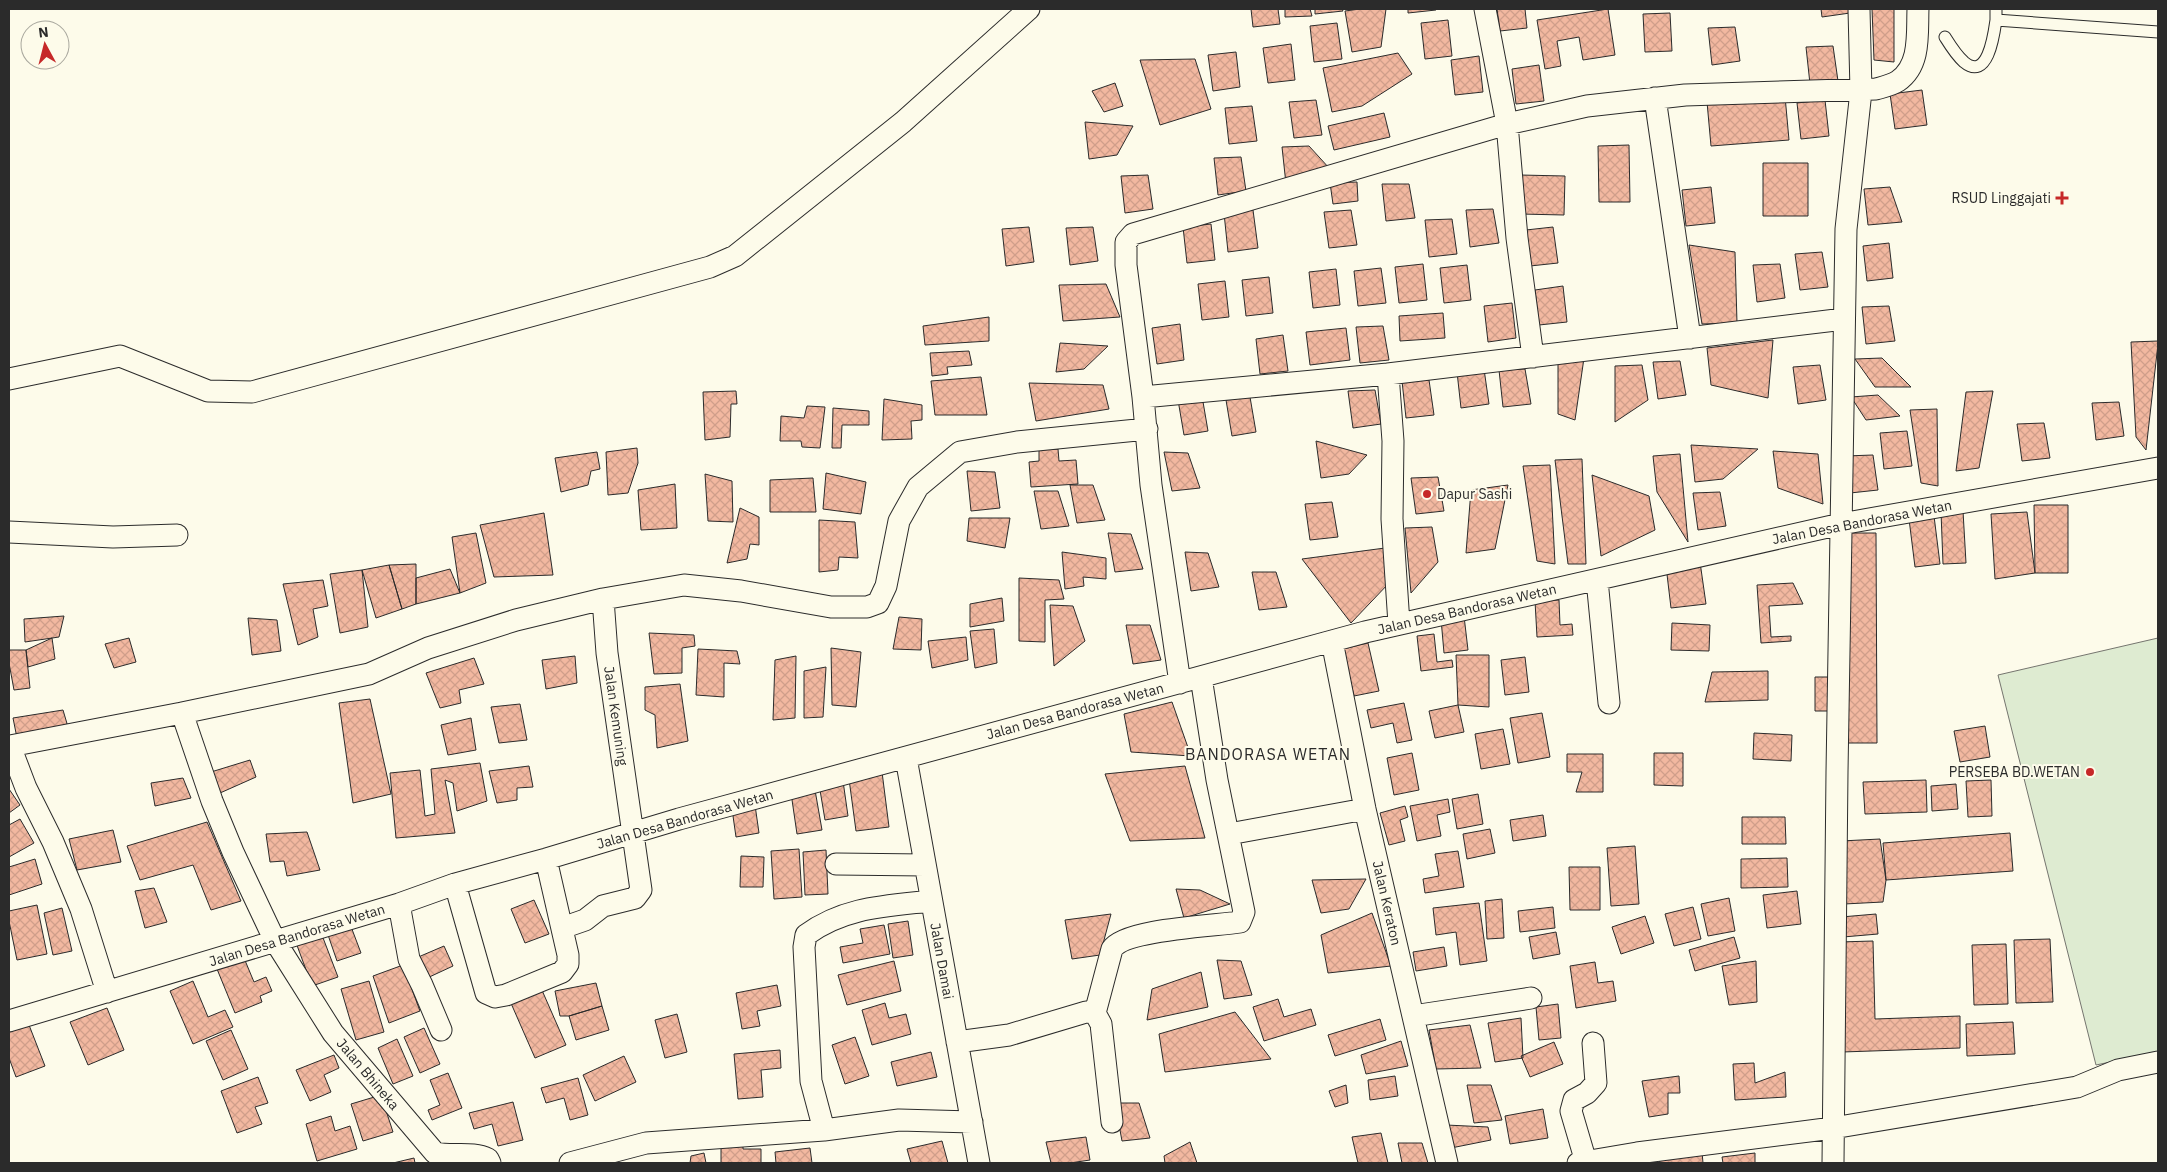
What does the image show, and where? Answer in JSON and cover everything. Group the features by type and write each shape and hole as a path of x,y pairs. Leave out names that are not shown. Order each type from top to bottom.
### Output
{"street":[{"path":"9,379 120,356 208,391 252,392 710,267 735,256 903,122 1028,9"},
{"path":"1485,9 1507,124 1518,238 1533,357"},
{"path":"1833,1163 1846,229 1861,91 1859,9"},
{"path":"1180,682 1151,485 1143,397 1126,265 1126,242 1133,234 1507,124 1587,106 1685,95 1861,91 1876,89 1898,82 1912,68 1915,58 1918,9"},
{"path":"1655,98 1690,338"},
{"path":"1143,397 1388,374 1844,320"},
{"path":"1388,374 1393,440 1392,519 1399,624"},
{"path":"107,992 81,908 54,842 26,788 9,746 182,713 369,674 428,648 516,620 603,599 684,585 741,591 831,607 867,607 878,603 886,586 899,521 918,487 960,452 1017,442 1146,429"},
{"name":"Jalan Desa Bandorasa Wetan","path":"9,1021 399,904 455,884 633,833 1332,641 1399,624 1841,524 2158,468"},
{"path":"9,532 113,537 177,535"},
{"path":"1597,580 1610,704"},
{"name":"Jalan Kemuning","path":"562,928 585,920 603,906 635,898 641,890 607,653 603,599"},
{"name":"Jalan Keraton","path":"1332,641 1365,809 1446,1163"},
{"path":"1112,1122 1101,1024 1095,1013 1112,949 1116,943 1141,933 1240,922 1244,912 1217,780 1201,677"},
{"name":"Jalan Bhineka","path":"182,713 212,801 233,852 276,941 333,1033 436,1153 447,1156 476,1154 488,1159 490,1163"},
{"name":"Jalan Damai","path":"906,758 979,1163"},
{"path":"1229,834 1365,809"},
{"path":"455,884 486,993 495,997 506,995 562,972 568,964 568,955 546,859"},
{"path":"836,864 925,865"},
{"path":"824,1130 811,1081 804,948 806,935 818,926 850,912 931,901"},
{"path":"399,904 408,959 422,985 440,1030"},
{"path":"1413,1016 1531,998"},
{"path":"957,1042 1009,1035 1086,1012 1095,1013"},
{"path":"1593,1043 1596,1083 1586,1093 1574,1100 1571,1111 1582,1163 1654,1157 2078,1087 2118,1070 2158,1062"},
{"path":"570,1163 646,1143 824,1130 899,1120 972,1122"}],"lane":[{"path":"1945,37 1966,64 1972,66 1985,61 1991,47 1996,15 2158,32"}],"green space":[{"name":"PERSEBA BD.WETAN","path":"2158,638 2158,1052 2096,1065 1998,675"}],"building":[{"path":"1251,9 1278,9 1280,24 1253,27"},
{"path":"1285,9 1310,9 1312,16 1285,17"},
{"path":"1315,9 1342,9 1343,11 1315,14"},
{"path":"1386,9 1381,47 1352,52 1345,11"},
{"path":"1408,9 1436,9 1436,10 1408,13"},
{"path":"1497,9 1525,9 1527,28 1500,31"},
{"path":"1608,9 1615,55 1583,60 1579,37 1557,41 1561,66 1545,69 1537,20"},
{"path":"1821,9 1849,9 1850,13 1822,17"},
{"path":"1872,9 1894,9 1894,62 1874,60"},
{"path":"1670,13 1672,51 1645,52 1643,14"},
{"path":"1448,20 1452,56 1425,59 1421,23"},
{"path":"1337,23 1342,59 1314,62 1310,26"},
{"path":"1735,27 1740,61 1712,65 1708,28"},
{"path":"1291,44 1295,80 1268,83 1263,48"},
{"path":"1833,46 1838,81 1810,84 1806,47"},
{"path":"1236,52 1240,87 1213,91 1208,55"},
{"path":"1398,53 1412,74 1362,106 1332,112 1323,68"},
{"path":"1479,56 1483,92 1455,95 1451,60"},
{"path":"1195,59 1211,109 1160,125 1140,60"},
{"path":"1539,65 1544,101 1516,104 1512,69"},
{"path":"1115,83 1123,106 1104,112 1092,91"},
{"path":"1922,90 1927,125 1895,129 1890,94"},
{"path":"1785,96 1789,140 1711,146 1707,102"},
{"path":"1316,100 1322,135 1294,138 1289,102"},
{"path":"1825,100 1829,136 1801,139 1797,103"},
{"path":"1252,106 1257,141 1229,144 1225,108"},
{"path":"1384,113 1390,137 1334,150 1328,126"},
{"path":"1085,122 1133,126 1117,155 1089,159"},
{"path":"1629,145 1630,202 1599,202 1598,146"},
{"path":"1309,146 1330,169 1286,184 1282,147"},
{"path":"1241,157 1246,191 1218,195 1214,158"},
{"path":"1763,163 1808,163 1808,216 1763,216"},
{"path":"1148,175 1153,209 1125,213 1121,176"},
{"path":"1520,175 1565,176 1564,215 1519,214"},
{"path":"1357,182 1358,201 1333,204 1330,183"},
{"path":"1382,184 1409,184 1415,218 1386,221"},
{"path":"1711,187 1715,223 1686,226 1682,190"},
{"path":"1890,187 1902,222 1868,225 1864,189"},
{"path":"1493,209 1499,243 1470,247 1466,210"},
{"path":"1253,210 1258,248 1228,252 1224,213"},
{"path":"1351,210 1357,245 1329,248 1324,212"},
{"path":"1452,219 1457,254 1429,257 1425,220"},
{"path":"1211,224 1215,260 1187,263 1183,227"},
{"path":"1029,227 1034,262 1006,266 1002,229"},
{"path":"1093,227 1098,261 1070,265 1066,228"},
{"path":"1553,227 1558,263 1530,266 1526,230"},
{"path":"1889,243 1893,278 1867,281 1863,246"},
{"path":"1689,245 1735,252 1737,323 1702,324"},
{"path":"1822,252 1828,287 1800,290 1795,254"},
{"path":"1423,264 1427,300 1399,303 1395,267"},
{"path":"1780,264 1785,298 1757,302 1753,265"},
{"path":"1467,265 1471,300 1444,303 1440,268"},
{"path":"1381,268 1386,303 1358,306 1354,271"},
{"path":"1336,269 1340,305 1313,308 1309,272"},
{"path":"1269,277 1273,313 1246,316 1242,280"},
{"path":"1225,281 1229,317 1202,320 1198,284"},
{"path":"1106,284 1120,317 1063,321 1059,285"},
{"path":"1563,286 1567,322 1539,325 1535,290"},
{"path":"1512,303 1516,338 1488,342 1484,306"},
{"path":"1889,306 1895,341 1866,344 1862,307"},
{"path":"1443,313 1445,338 1400,341 1399,316"},
{"path":"989,317 989,341 925,345 923,326"},
{"path":"1180,324 1184,360 1157,364 1152,328"},
{"path":"1383,326 1389,360 1360,363 1356,327"},
{"path":"1346,328 1350,360 1310,365 1306,332"},
{"path":"1283,335 1288,371 1260,374 1256,339"},
{"path":"1773,340 1768,398 1711,385 1707,348"},
{"path":"2158,341 2146,450 2136,437 2131,342"},
{"path":"1060,343 1108,346 1084,369 1056,372"},
{"path":"969,351 972,365 947,367 948,374 932,376 930,353"},
{"path":"1584,358 1575,420 1558,414 1558,359"},
{"path":"1882,358 1911,387 1875,387 1855,359"},
{"path":"1680,361 1686,395 1658,399 1653,362"},
{"path":"1642,365 1648,400 1615,422 1615,366"},
{"path":"1820,365 1826,400 1798,404 1793,367"},
{"path":"1484,369 1489,404 1461,408 1457,372"},
{"path":"1525,369 1531,404 1503,407 1499,370"},
{"path":"981,377 987,415 935,415 931,381"},
{"path":"1429,380 1434,415 1406,418 1402,381"},
{"path":"1029,383 1103,385 1109,409 1036,421"},
{"path":"1375,390 1381,424 1353,428 1348,391"},
{"path":"736,391 737,404 731,404 730,437 705,440 703,392"},
{"path":"1993,391 1979,468 1956,471 1966,392"},
{"path":"1878,395 1900,416 1866,420 1851,397"},
{"path":"1202,396 1208,431 1184,435 1178,400"},
{"path":"1250,397 1256,432 1232,436 1226,400"},
{"path":"884,399 922,405 922,420 911,421 912,439 882,440"},
{"path":"2119,402 2124,436 2096,440 2092,403"},
{"path":"807,406 825,407 820,448 802,447 801,441 780,441 781,416 804,418"},
{"path":"833,408 869,411 869,425 842,425 841,448 832,448"},
{"path":"1937,409 1938,486 1921,483 1910,410"},
{"path":"2044,423 2050,458 2022,461 2017,424"},
{"path":"1907,431 1912,466 1884,469 1880,433"},
{"path":"1316,441 1367,455 1349,474 1321,478"},
{"path":"1691,445 1758,449 1723,479 1695,482"},
{"path":"637,448 638,463 628,493 608,495 606,452"},
{"path":"1058,449 1059,461 1076,460 1078,484 1031,487 1029,462 1039,461 1039,450"},
{"path":"1773,451 1818,454 1823,504 1778,488"},
{"path":"597,452 600,469 591,471 588,485 561,492 555,458"},
{"path":"1164,452 1188,453 1200,488 1172,491"},
{"path":"1680,454 1688,542 1657,492 1653,456"},
{"path":"1873,455 1878,490 1850,493 1845,456"},
{"path":"1582,459 1586,564 1568,564 1555,460"},
{"path":"1550,465 1555,564 1537,561 1523,466"},
{"path":"967,471 995,472 1000,508 971,511"},
{"path":"826,473 866,482 861,514 823,509"},
{"path":"705,474 732,481 733,522 708,521"},
{"path":"1592,475 1649,496 1655,530 1601,556"},
{"name":"Dapur Sashi","path":"1438,477 1444,511 1416,514 1411,478"},
{"path":"813,478 816,512 770,512 770,480"},
{"path":"675,484 677,528 641,530 638,490"},
{"path":"1070,485 1093,485 1105,520 1077,523"},
{"path":"1508,485 1495,549 1466,553 1471,490"},
{"path":"1034,491 1058,491 1069,526 1041,529"},
{"path":"1720,492 1726,526 1698,530 1693,493"},
{"path":"1332,502 1338,537 1310,540 1305,504"},
{"path":"2034,505 2068,505 2068,573 2035,573"},
{"path":"740,508 759,517 759,545 750,544 747,559 727,563"},
{"path":"1963,511 1966,563 1943,564 1941,512"},
{"path":"2027,512 2035,573 1995,579 1991,514"},
{"path":"544,513 553,575 494,577 480,525"},
{"path":"1934,516 1940,564 1915,567 1909,519"},
{"path":"969,518 1010,518 1005,548 967,541"},
{"path":"819,520 855,522 858,558 839,557 838,570 819,572"},
{"path":"1432,527 1438,562 1411,593 1405,528"},
{"path":"476,533 486,583 460,593 452,537"},
{"path":"1108,533 1131,534 1143,569 1115,572"},
{"path":"1844,533 1876,533 1877,743 1845,743"},
{"path":"1385,548 1390,582 1351,623 1302,559"},
{"path":"1062,552 1106,558 1106,579 1083,577 1084,586 1065,589"},
{"path":"1185,552 1208,553 1219,587 1191,591"},
{"path":"1700,562 1706,604 1671,608 1666,566"},
{"path":"416,564 416,604 402,609 389,565"},
{"path":"389,565 402,609 376,618 362,570"},
{"path":"450,569 460,593 416,604 416,578"},
{"path":"362,570 368,627 340,633 330,574"},
{"path":"1252,572 1276,572 1287,607 1259,610"},
{"path":"1019,578 1059,580 1064,599 1045,600 1045,642 1019,641"},
{"path":"323,580 328,606 313,609 318,637 298,645 283,584"},
{"path":"1793,583 1803,604 1769,606 1771,637 1791,636 1791,641 1761,643 1757,585"},
{"path":"1002,598 1004,621 970,627 970,604"},
{"path":"1559,600 1560,625 1572,624 1573,635 1537,637 1535,601"},
{"path":"1050,605 1073,606 1085,641 1054,666"},
{"path":"64,616 59,637 25,642 24,619"},
{"path":"1464,616 1468,650 1444,653 1441,619"},
{"path":"899,617 922,619 921,650 893,649"},
{"path":"248,618 277,620 281,651 252,655"},
{"path":"1672,623 1710,625 1709,651 1671,650"},
{"path":"1126,625 1150,625 1161,660 1133,664"},
{"path":"994,629 997,663 975,668 970,631"},
{"path":"649,633 694,635 695,646 682,648 682,673 654,674"},
{"path":"1434,634 1437,662 1452,660 1453,667 1421,671 1417,636"},
{"path":"966,637 968,660 932,668 928,641"},
{"path":"52,638 55,659 28,667 26,650"},
{"path":"129,638 136,662 114,668 105,644"},
{"path":"1368,643 1379,691 1354,696 1343,649"},
{"path":"831,648 861,652 856,707 832,705"},
{"path":"698,649 737,651 740,664 724,663 724,697 696,695"},
{"path":"9,650 26,650 30,688 14,690 9,663"},
{"path":"1456,655 1489,655 1489,707 1458,705"},
{"path":"575,656 577,683 546,689 542,660"},
{"path":"796,656 795,718 773,720 775,660"},
{"path":"1525,657 1529,692 1505,695 1501,660"},
{"path":"474,658 484,684 459,690 461,703 440,708 426,673"},
{"path":"826,667 823,717 804,718 804,671"},
{"path":"1768,671 1768,700 1705,702 1712,672"},
{"path":"1815,677 1833,677 1833,711 1815,711"},
{"path":"680,684 688,741 657,748 655,715 645,710 645,687"},
{"path":"370,699 391,794 353,803 339,703"},
{"path":"1172,702 1191,756 1131,752 1124,714"},
{"path":"1404,703 1412,740 1397,743 1393,723 1371,728 1367,710"},
{"path":"520,704 527,740 499,743 491,707"},
{"path":"1458,705 1464,732 1435,738 1429,711"},
{"path":"63,710 68,727 17,738 13,718"},
{"path":"1542,713 1550,757 1518,763 1510,718"},
{"path":"471,718 476,750 448,755 441,725"},
{"path":"1985,726 1990,757 1960,762 1954,731"},
{"path":"1503,729 1510,764 1481,769 1475,734"},
{"path":"1754,733 1792,735 1791,761 1753,759"},
{"path":"1412,753 1419,790 1394,795 1387,758"},
{"path":"1654,753 1683,753 1683,786 1654,785"},
{"path":"1567,754 1603,754 1603,792 1576,792 1582,772 1567,772"},
{"path":"250,760 256,777 220,793 211,772"},
{"path":"480,763 487,801 457,811 453,783 445,780 455,833 396,838 390,773 420,770 425,816 435,814 431,769"},
{"path":"881,764 889,827 856,831 849,779"},
{"path":"529,766 533,787 517,788 517,800 497,803 489,771"},
{"path":"1185,766 1205,838 1130,841 1105,774"},
{"path":"183,778 191,798 155,806 151,783"},
{"path":"1926,780 1927,812 1865,814 1863,782"},
{"path":"1991,780 1992,816 1968,817 1966,781"},
{"path":"843,781 848,816 825,820 819,784"},
{"path":"1956,784 1958,809 1932,811 1931,786"},
{"path":"9,789 20,805 9,813"},
{"path":"815,790 822,830 797,834 791,793"},
{"path":"1478,794 1483,824 1457,829 1452,799"},
{"path":"1448,799 1450,812 1437,815 1441,836 1417,841 1410,806"},
{"path":"755,805 759,833 736,837 732,809"},
{"path":"1405,806 1408,817 1400,820 1405,841 1389,845 1380,813"},
{"path":"1543,815 1546,836 1513,841 1510,820"},
{"path":"1742,817 1785,817 1786,844 1742,844"},
{"path":"20,819 34,843 9,857 9,825"},
{"path":"207,822 241,901 211,910 193,865 140,880 127,846"},
{"path":"1490,829 1495,853 1467,859 1463,834"},
{"path":"113,830 121,862 77,870 69,839"},
{"path":"307,832 320,870 287,876 284,861 270,862 266,834"},
{"path":"2010,833 2013,871 1886,880 1883,843"},
{"path":"1880,839 1886,880 1883,902 1844,904 1841,841"},
{"path":"1635,846 1639,904 1611,906 1607,848"},
{"path":"799,849 802,897 774,899 771,851"},
{"path":"826,850 828,894 805,895 803,852"},
{"path":"1458,851 1464,887 1425,893 1423,879 1439,876 1435,854"},
{"path":"741,856 764,857 763,887 740,887"},
{"path":"1787,858 1788,887 1741,888 1741,859"},
{"path":"35,859 42,884 9,895 9,867"},
{"path":"1569,867 1600,867 1600,910 1570,910"},
{"path":"1366,879 1349,909 1321,913 1312,880"},
{"path":"154,888 167,922 145,928 135,891"},
{"path":"1176,889 1200,890 1230,904 1184,918"},
{"path":"1797,891 1801,924 1767,928 1763,895"},
{"path":"1729,898 1735,931 1708,936 1701,904"},
{"path":"1502,899 1504,938 1487,939 1485,901"},
{"path":"534,900 549,934 525,943 511,909"},
{"path":"1479,903 1487,961 1460,965 1456,932 1436,935 1433,908"},
{"path":"37,905 47,954 17,960 9,921 9,911"},
{"path":"1553,907 1555,928 1520,932 1518,911"},
{"path":"1693,907 1701,939 1674,946 1665,914"},
{"path":"62,908 72,951 53,955 44,913"},
{"path":"1372,913 1391,966 1328,973 1321,935"},
{"path":"1111,914 1100,955 1072,959 1065,920"},
{"path":"1876,914 1878,934 1843,937 1841,917"},
{"path":"1645,916 1654,943 1621,954 1612,927"},
{"path":"908,921 913,955 893,958 888,924"},
{"path":"350,924 361,953 337,961 327,932"},
{"path":"884,925 890,954 843,963 840,947 863,943 860,929"},
{"path":"320,930 338,977 312,986 295,940"},
{"path":"1556,932 1560,954 1533,959 1529,937"},
{"path":"1734,937 1740,958 1695,971 1689,950"},
{"path":"2050,939 2053,1002 2016,1003 2014,940"},
{"path":"1873,941 1875,1019 1960,1016 1960,1048 1842,1052 1839,942"},
{"path":"2006,944 2008,1004 1974,1005 1972,945"},
{"path":"444,946 453,966 425,979 416,958"},
{"path":"1444,947 1447,966 1416,971 1413,952"},
{"path":"244,958 254,982 266,977 272,991 260,996 262,1002 235,1013 217,969"},
{"path":"1217,960 1241,961 1252,995 1224,999"},
{"path":"894,961 901,991 847,1005 838,975"},
{"path":"1756,961 1757,1002 1729,1005 1722,966"},
{"path":"1595,962 1598,983 1613,981 1616,1001 1576,1008 1570,966"},
{"path":"403,965 420,1011 389,1023 373,976"},
{"path":"1201,972 1208,1007 1147,1020 1152,989"},
{"path":"193,981 208,1017 225,1010 233,1027 193,1044 170,991"},
{"path":"369,981 384,1032 356,1040 341,989"},
{"path":"596,983 602,1006 569,1016 560,1016 555,991"},
{"path":"777,985 781,1006 757,1011 760,1026 742,1029 736,993"},
{"path":"541,988 566,1045 535,1058 510,1001"},
{"path":"1278,999 1284,1017 1311,1009 1316,1025 1264,1041 1253,1007"},
{"path":"885,1003 889,1018 906,1014 911,1034 872,1045 862,1010"},
{"path":"1558,1004 1561,1038 1539,1040 1536,1007"},
{"path":"602,1006 609,1030 576,1040 569,1016"},
{"path":"107,1008 124,1050 88,1065 70,1022"},
{"path":"1235,1012 1271,1059 1165,1072 1159,1034"},
{"path":"677,1014 687,1052 665,1058 655,1020"},
{"path":"1521,1018 1523,1058 1495,1062 1488,1023"},
{"path":"1380,1019 1386,1040 1335,1056 1328,1035"},
{"path":"2013,1022 2015,1054 1967,1056 1966,1024"},
{"path":"29,1025 45,1066 16,1077 9,1058 9,1032"},
{"path":"1470,1025 1481,1068 1436,1069 1429,1030"},
{"path":"424,1028 440,1064 420,1073 404,1037"},
{"path":"231,1030 248,1069 223,1080 206,1041"},
{"path":"855,1037 869,1076 845,1084 832,1045"},
{"path":"397,1039 413,1076 393,1084 378,1048"},
{"path":"1401,1041 1408,1066 1366,1074 1361,1055"},
{"path":"1554,1042 1563,1064 1530,1077 1521,1056"},
{"path":"780,1050 781,1068 761,1070 763,1097 738,1099 734,1054"},
{"path":"931,1052 937,1077 897,1086 891,1062"},
{"path":"334,1055 339,1068 324,1075 331,1092 310,1101 296,1070"},
{"path":"624,1056 636,1082 595,1101 583,1075"},
{"path":"1754,1063 1755,1083 1785,1072 1786,1097 1735,1100 1733,1064"},
{"path":"448,1073 462,1108 432,1120 428,1110 440,1105 430,1080"},
{"path":"1395,1076 1398,1096 1370,1100 1368,1080"},
{"path":"1679,1076 1680,1093 1668,1093 1668,1114 1649,1117 1642,1081"},
{"path":"258,1077 268,1103 255,1107 262,1124 237,1133 221,1091"},
{"path":"578,1078 588,1115 570,1120 564,1098 546,1103 541,1088"},
{"path":"1346,1085 1348,1103 1335,1107 1329,1091"},
{"path":"1467,1085 1491,1085 1502,1120 1474,1123"},
{"path":"381,1095 393,1132 363,1141 351,1104"},
{"path":"513,1102 523,1140 498,1146 492,1124 474,1129 469,1113"},
{"path":"1115,1103 1139,1103 1150,1138 1122,1141"},
{"path":"1543,1109 1548,1138 1510,1144 1505,1116"},
{"path":"331,1116 335,1131 350,1126 357,1149 317,1161 306,1124"},
{"path":"1446,1125 1488,1127 1491,1140 1451,1148"},
{"path":"1381,1133 1388,1163 1358,1163 1352,1137"},
{"path":"1086,1137 1090,1160 1051,1163 1046,1142"},
{"path":"721,1140 743,1140 743,1149 761,1149 761,1163 721,1163"},
{"path":"942,1141 948,1163 911,1163 907,1149"},
{"path":"1190,1142 1197,1163 1165,1163 1164,1156"},
{"path":"1398,1143 1422,1143 1428,1163 1402,1163"},
{"path":"810,1148 812,1163 776,1163 775,1152"},
{"path":"1702,1152 1703,1163 1660,1163 1659,1155"},
{"path":"704,1153 706,1163 690,1163 691,1156"},
{"path":"1755,1153 1755,1163 1723,1163 1722,1157"},
{"path":"414,1158 415,1163 393,1163"}],"place":[{"name":"RSUD Linggajati","path":"2062,198"},
{"name":"Dapur Sashi","path":"1427,494"},
{"name":"PERSEBA BD.WETAN","path":"2090,772"}],"district":[{"name":"BANDORASA WETAN","path":"1268,754"}]}
